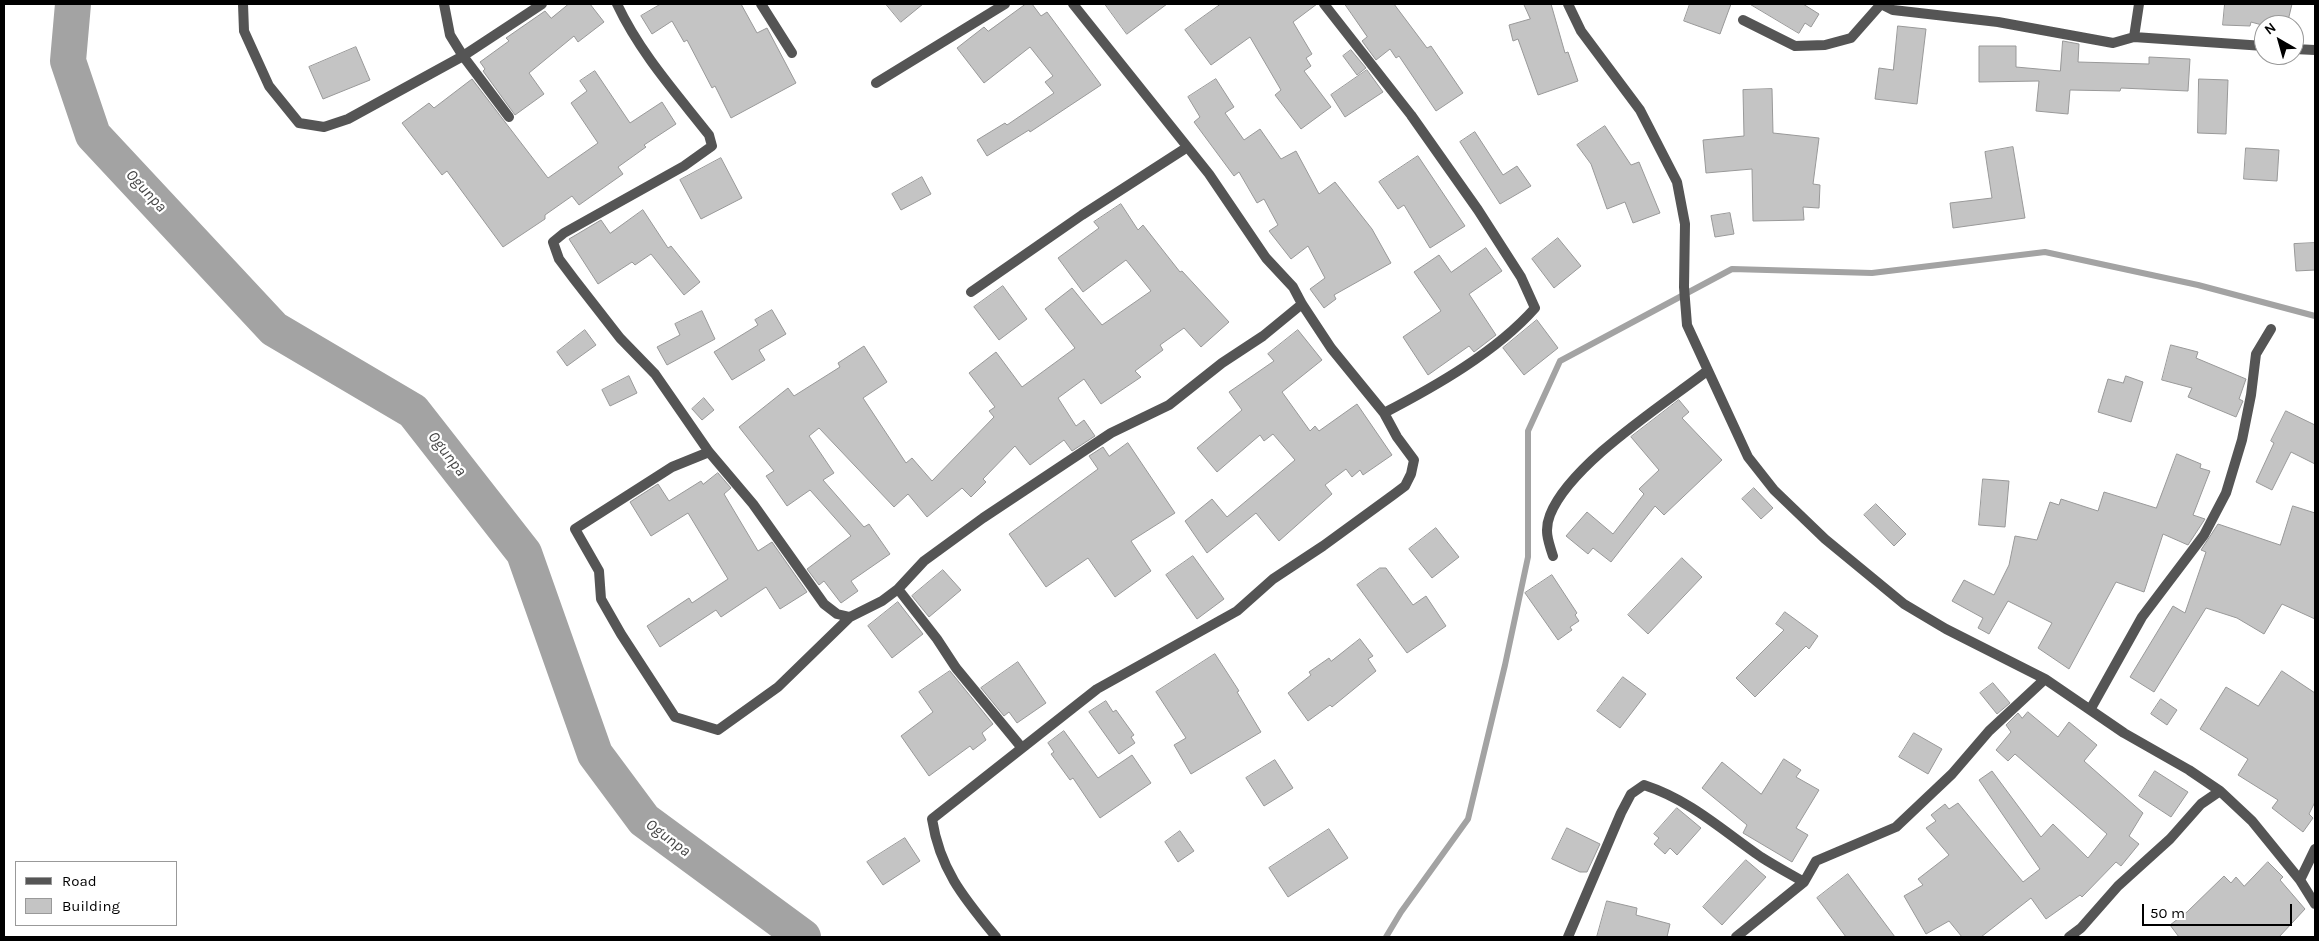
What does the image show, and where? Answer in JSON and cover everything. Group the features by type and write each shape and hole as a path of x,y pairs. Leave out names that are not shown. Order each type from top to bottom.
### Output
{"street":[{"path":"243,4 244,31 269,86 299,123 324,127 348,120 463,56 542,4"},
{"path":"444,4 450,34 463,56 509,117"},
{"path":"616,4 627,26 648,58 710,135 712,146 684,166 564,233 553,242 559,259 620,338 655,374 709,452 753,504 824,604 838,614 850,617"},
{"path":"761,4 792,53"},
{"path":"876,83 1005,4"},
{"path":"932,819 1097,689 1237,611 1272,579 1323,546 1405,486 1411,474 1414,460 1397,437 1384,413 1331,348 1302,304 1293,286 1266,258 1209,174 1186,148 1073,4"},
{"path":"1324,4 1411,115 1478,210 1521,277 1535,308 1521,324 1430,389 1384,413"},
{"path":"1568,4 1581,30 1640,110 1677,182 1685,224 1684,287 1687,325 1748,456 1774,490 1825,539 1904,604 1946,630 2045,679 2124,733 2189,770 2220,791 2252,821 2300,880 2315,904"},
{"path":"1743,20 1795,46 1825,45 1851,38 1881,4 1893,10 2008,24 2113,42 2134,37 2254,45"},
{"path":"2134,37 2139,4"},
{"path":"972,292 1082,216 1186,148"},
{"path":"709,452 672,467 575,529 599,571 601,599 621,634 675,717 718,730 778,687 850,617 862,613 898,589 924,561 983,518 1111,433 1169,405 1222,363 1263,336 1302,304"},
{"path":"2090,710 2142,618 2204,535 2226,493 2242,440 2251,395 2256,354 2271,329"},
{"path":"1553,556 1546,536 1550,515 1564,491 1602,450 1707,371"},
{"path":"898,589 937,639 956,668 1022,748 932,819"},
{"path":"1736,937 1804,882 1816,861 1896,827 1952,774 1989,731 2045,679"},
{"path":"1568,937 1621,813 1631,794 1644,785 1669,793 1717,823 1762,857 1804,882"},
{"path":"2069,937 2081,928 2118,886 2170,839 2201,804 2220,791"},
{"path":"932,819 936,844 956,888 996,937"},
{"path":"2300,880 2315,849"}],"building":[{"path":"569,4 590,4 604,22 578,42 574,36 529,73 544,94 515,115 483,71 485,69 480,62 509,41 506,38 545,11 551,18"},
{"path":"661,4 741,4 757,33 767,28 796,83 731,118 715,86 712,88 687,40 684,42 672,21 652,34 641,16"},
{"path":"886,4 923,4 901,22"},
{"path":"1026,4 1032,4 1041,16 1047,12 1101,85 1030,132 1029,130 987,156 977,140 1005,123 1007,125 1054,93 1045,82 1053,76 1030,47 984,83 957,48 984,27 988,31"},
{"path":"1105,4 1167,4 1127,34"},
{"path":"1221,4 1317,4 1293,22 1312,54 1306,58 1311,66 1304,71 1331,107 1301,129 1275,95 1281,90 1250,37 1211,65 1185,30"},
{"path":"1345,4 1394,4 1427,48 1431,46 1463,93 1436,111 1399,56 1396,58 1390,49 1376,60 1362,41 1367,37"},
{"path":"1524,4 1551,4 1565,53 1568,52 1578,81 1538,95 1518,39 1513,41 1509,25 1530,19"},
{"path":"1690,4 1731,4 1720,34 1684,21"},
{"path":"1750,4 1803,4 1819,14 1811,27 1805,23 1799,33"},
{"path":"2225,4 2292,4 2289,15 2254,15 2254,23 2251,22 2250,26 2223,25"},
{"path":"1898,26 1926,29 1917,104 1875,99 1879,68 1893,70"},
{"path":"2063,41 2079,44 2078,62 2149,64 2149,57 2190,59 2188,91 2121,88 2120,91 2070,90 2068,114 2036,111 2039,81 1979,82 1979,46 2016,46 2016,67 2060,71"},
{"path":"356,47 370,80 323,99 309,67"},
{"path":"1351,50 1366,68 1357,75 1343,56"},
{"path":"1367,70 1383,92 1345,117 1331,95"},
{"path":"595,71 630,123 662,102 676,124 644,145 646,147 618,167 623,174 579,205 572,196 545,215 545,219 503,247 447,171 442,175 402,123 429,103 434,108 472,79 548,178 598,143 571,103 587,91 580,81"},
{"path":"1216,79 1234,107 1225,113 1244,140 1260,129 1281,159 1296,151 1319,194 1335,182 1372,229 1391,263 1334,295 1336,299 1324,308 1310,289 1325,278 1308,246 1291,259 1269,231 1278,225 1264,199 1257,203 1239,172 1234,176 1194,122 1200,117 1188,97"},
{"path":"2199,79 2228,80 2226,134 2198,133"},
{"path":"1772,89 1773,133 1819,138 1813,184 1820,185 1819,208 1803,207 1804,220 1753,221 1752,169 1706,173 1703,140 1744,136 1743,90"},
{"path":"1605,126 1631,165 1639,162 1660,213 1633,223 1625,202 1607,209 1591,164 1577,145"},
{"path":"1475,132 1503,175 1517,166 1531,186 1500,204 1460,142"},
{"path":"2013,147 2025,218 1953,228 1950,203 1992,198 1985,152"},
{"path":"2246,148 2279,150 2277,181 2244,179"},
{"path":"1418,156 1465,226 1430,248 1404,205 1398,209 1379,182"},
{"path":"721,158 742,198 701,219 680,180"},
{"path":"922,177 931,194 901,210 892,194"},
{"path":"1121,204 1138,230 1143,225 1180,272 1182,271 1229,322 1201,347 1184,328 1160,345 1163,350 1135,371 1141,377 1101,404 1084,379 1058,398 1076,426 1084,420 1095,436 1072,451 1064,440 1030,465 1015,446 983,479 986,482 971,497 962,488 927,517 908,494 894,507 819,428 809,436 834,473 823,480 864,527 869,524 890,554 851,581 858,591 841,603 824,581 819,585 807,569 851,536 810,490 787,506 766,476 774,471 739,427 788,388 794,396 840,367 838,363 864,346 887,382 863,398 906,463 912,458 932,481 994,417 989,411 995,407 969,373 996,352 1022,387 1075,348 1045,309 1072,288 1102,325 1151,291 1126,260 1083,292 1058,258 1099,228 1094,222"},
{"path":"643,210 668,248 671,246 700,282 684,295 651,254 635,265 632,262 598,284 569,239 601,220 610,233"},
{"path":"1730,213 1734,234 1715,237 1711,216"},
{"path":"1558,238 1581,266 1554,288 1532,259"},
{"path":"2315,243 2315,270 2296,271 2294,244"},
{"path":"1486,248 1502,271 1469,294 1496,335 1474,352 1469,346 1428,375 1403,337 1441,311 1414,272 1439,255 1451,272"},
{"path":"1003,286 1027,319 999,340 974,307"},
{"path":"772,310 786,334 759,350 765,360 732,380 714,352 758,325 755,320"},
{"path":"702,311 715,339 667,365 657,347 680,335 675,324"},
{"path":"1537,320 1558,348 1524,375 1503,348"},
{"path":"585,330 596,345 567,366 557,352"},
{"path":"1298,330 1322,360 1282,392 1310,431 1315,426 1319,431 1357,404 1392,455 1363,475 1360,470 1352,477 1346,469 1325,485 1332,494 1279,541 1256,513 1207,553 1185,521 1212,499 1227,517 1295,460 1273,434 1264,441 1260,435 1217,472 1197,448 1242,410 1229,392 1274,361 1268,354"},
{"path":"2171,345 2198,352 2196,358 2246,379 2239,399 2243,401 2236,417 2188,397 2192,388 2162,380"},
{"path":"629,376 637,393 610,406 602,390"},
{"path":"2126,376 2143,382 2131,422 2098,412 2108,379 2123,383"},
{"path":"704,398 714,410 702,420 692,409"},
{"path":"1679,400 1689,412 1682,418 1722,460 1664,515 1655,506 1611,562 1593,548 1588,554 1566,536 1587,512 1613,534 1644,494 1639,489 1659,470 1631,437"},
{"path":"2286,411 2315,425 2315,464 2291,452 2272,490 2256,482 2274,443 2271,441"},
{"path":"1128,443 1175,513 1131,541 1151,571 1115,597 1088,558 1046,587 1009,534 1098,469 1089,456 1103,447 1109,456"},
{"path":"2177,454 2201,464 2200,468 2210,471 2193,515 2205,519 2188,545 2163,534 2144,592 2116,582 2069,669 2038,648 2052,623 2008,601 1989,634 1978,628 1983,618 1952,601 1964,580 1994,595 2009,565 2015,536 2037,540 2050,502 2059,505 2061,499 2098,511 2104,492 2156,508"},
{"path":"718,473 731,488 724,494 758,551 772,542 807,592 780,609 766,587 721,617 716,610 660,647 647,626 689,598 692,603 728,579 688,513 651,536 630,502 658,484 669,501 701,481 703,484"},
{"path":"1983,479 2009,481 2005,527 1979,525"},
{"path":"1754,488 1773,508 1761,519 1742,499"},
{"path":"1876,504 1906,534 1894,546 1864,515"},
{"path":"2293,506 2315,513 2315,619 2282,604 2264,634 2237,618 2206,608 2154,692 2130,677 2173,606 2185,613 2206,552 2201,550 2218,524 2280,545"},
{"path":"1436,528 1459,557 1432,578 1409,549"},
{"path":"1193,556 1224,599 1197,619 1166,575"},
{"path":"1682,558 1702,577 1648,634 1628,615"},
{"path":"1380,568 1386,568 1413,605 1426,596 1446,626 1407,653 1357,585"},
{"path":"943,570 961,590 929,617 912,596"},
{"path":"1552,575 1577,613 1575,615 1579,621 1570,627 1572,630 1558,640 1525,593"},
{"path":"898,602 923,634 892,658 868,626"},
{"path":"1785,612 1818,636 1809,649 1806,646 1755,697 1736,678 1784,630 1776,624"},
{"path":"1360,639 1373,656 1368,659 1376,671 1332,707 1330,705 1308,721 1288,693 1311,675 1309,672 1329,658 1331,661"},
{"path":"1215,654 1239,691 1237,692 1261,732 1191,774 1174,745 1186,738 1156,692"},
{"path":"1018,662 1046,703 1017,723 1009,712 1004,716 981,688"},
{"path":"950,671 993,724 982,733 986,740 973,750 970,746 929,776 901,736 933,712 919,692"},
{"path":"2282,671 2315,693 2315,802 2309,814 2313,818 2303,832 2272,808 2278,800 2238,775 2248,759 2200,729 2226,687 2258,706"},
{"path":"1623,677 1646,694 1620,728 1597,711"},
{"path":"1993,683 2010,703 1997,714 1980,693"},
{"path":"2161,699 2177,710 2167,725 2151,714"},
{"path":"1106,701 1113,712 1116,710 1134,735 1131,737 1135,743 1119,754 1089,712"},
{"path":"2028,712 2058,737 2069,722 2097,745 2084,761 2143,813 2129,836 2139,844 2121,866 2116,862 2082,897 2080,895 2046,919 2031,898 1981,937 1962,937 1949,921 1926,934 1904,896 1923,885 1918,879 1949,855 1926,828 1936,821 1931,815 1945,804 1949,809 1958,803 2023,882 2040,869 1979,780 1992,771 2041,837 2053,824 2088,858 2107,834 2015,754 2008,761 1996,750 2011,732 2006,725 2018,713 2022,718"},
{"path":"1064,731 1098,778 1132,755 1151,783 1100,818 1073,778 1070,780 1051,754 1054,752 1048,743"},
{"path":"1914,733 1942,749 1928,774 1899,757"},
{"path":"1784,759 1801,770 1796,777 1819,790 1796,828 1808,835 1792,862 1743,833 1747,825 1702,788 1722,762 1761,794"},
{"path":"1275,760 1293,788 1264,806 1246,778"},
{"path":"2155,771 2188,792 2171,817 2139,796"},
{"path":"1677,808 1701,828 1677,855 1670,848 1665,854 1654,844 1659,838 1654,834"},
{"path":"1567,828 1600,844 1587,872 1580,872 1552,859"},
{"path":"1329,829 1348,858 1288,897 1269,868"},
{"path":"1180,831 1194,851 1178,862 1165,842"},
{"path":"905,838 920,861 883,885 867,862"},
{"path":"1746,860 1766,877 1722,925 1703,907"},
{"path":"2268,862 2283,877 2280,880 2305,909 2279,937 2179,937 2170,925 2187,912 2224,876 2231,883 2236,877 2244,886"},
{"path":"1848,874 1895,937 1846,937 1817,898"},
{"path":"1607,901 1637,908 1636,915 1670,924 1667,937 1597,937"}],"waterway":[{"name":"Ogunpa","path":"73,4 68,61 93,135 274,329 413,411 524,553 595,754 644,820 803,937"},
{"path":"1386,937 1401,912 1468,819 1505,665 1528,557 1528,431 1560,361 1732,269 1872,273 2045,252 2198,285 2315,316"}]}
